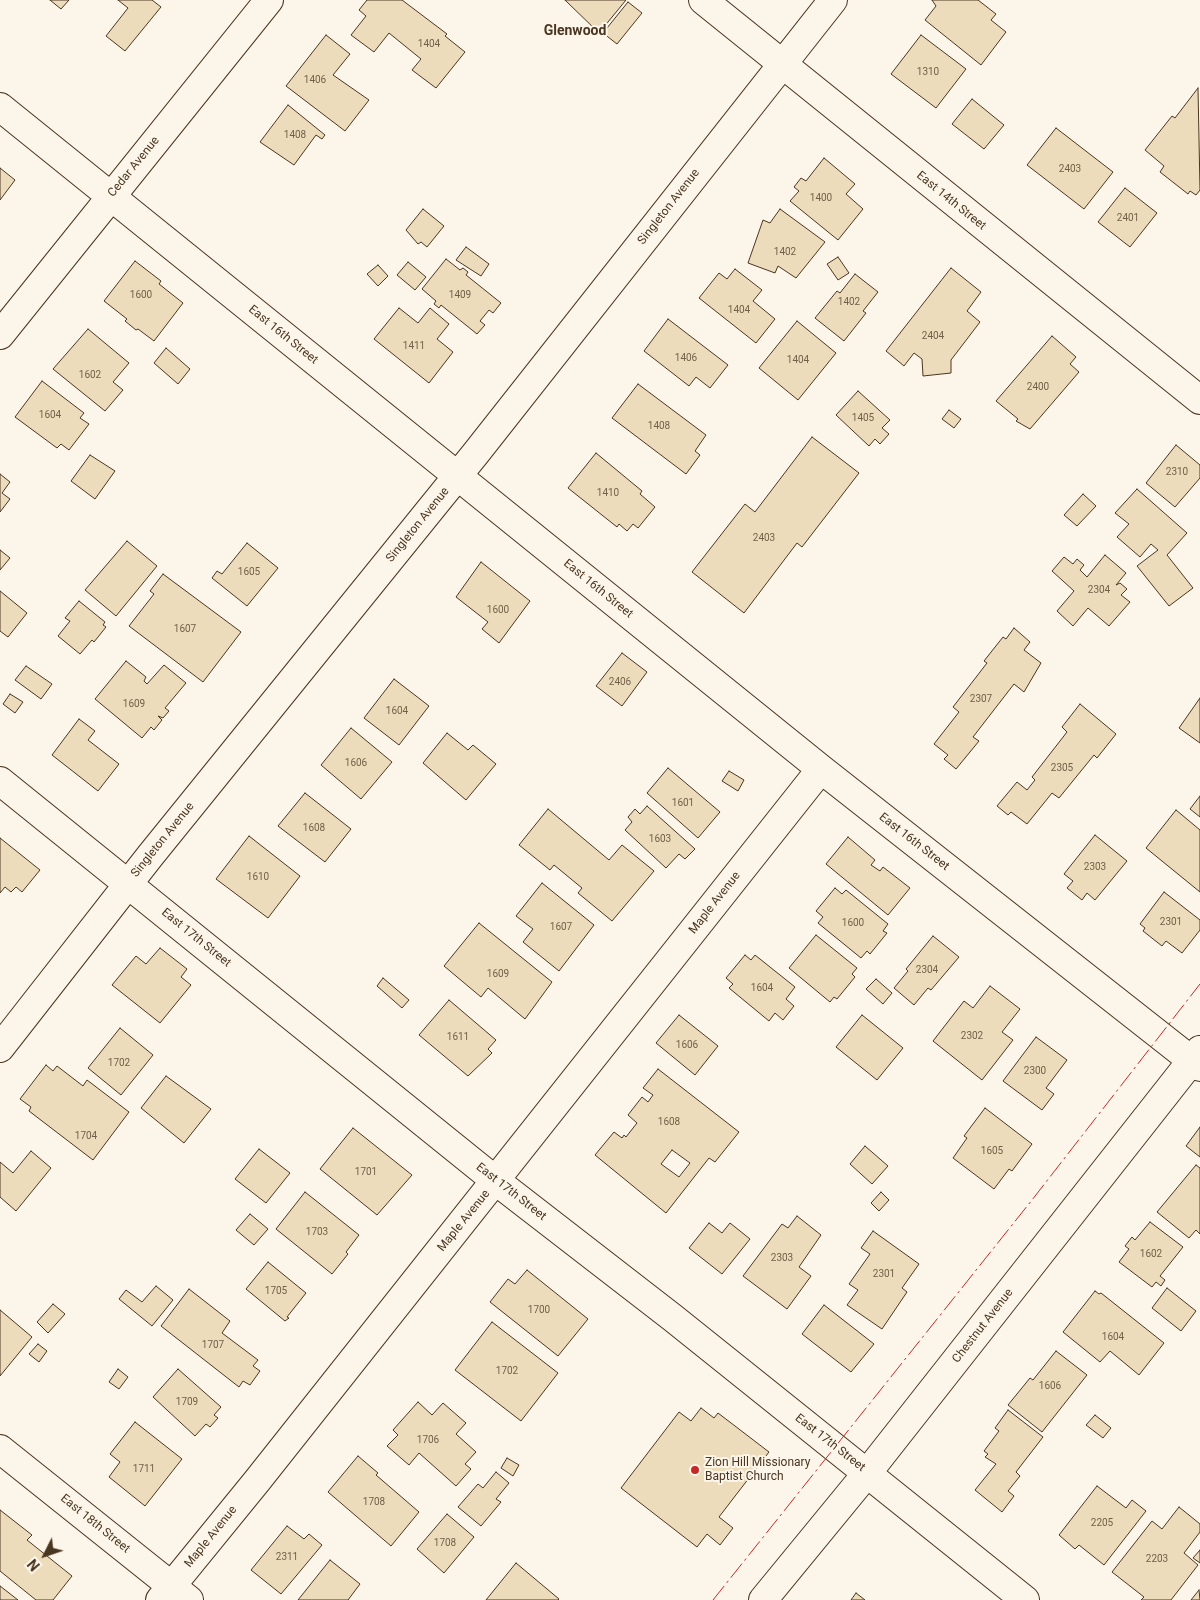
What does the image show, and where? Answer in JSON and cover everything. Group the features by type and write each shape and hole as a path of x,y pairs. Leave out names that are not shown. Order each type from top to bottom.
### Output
{"street":[{"name":"Cedar Avenue","path":"0,335 269,0"},
{"name":"East 14th Street","path":"703,0 1200,400"},
{"name":"Singleton Avenue","path":"0,1048 128,884 458,476 833,0"},
{"name":"East 16th Street","path":"0,107 821,769 1197,1060"},
{"name":"Maple Avenue","path":"174,1595 496,1181 821,769"},
{"name":"East 17th Street","path":"0,781 496,1181 868,1472 1026,1600"},
{"name":"Chestnut Avenue","path":"763,1600 868,1472 1197,1060"},
{"name":"East 18th Street","path":"0,1449 174,1595"}],"building":[{"path":"50,0 69,0 61,9"},
{"path":"118,0 152,0 161,7 125,51 106,36 128,8"},
{"path":"367,0 402,0 447,34 445,36 465,52 436,88 412,70 421,59 389,33 374,52 351,35 366,16 359,10"},
{"path":"565,0 626,0 599,33"},
{"path":"932,0 978,0 996,14 991,20 1006,32 981,65 925,20 936,6"},
{"path":"628,2 642,13 617,44 603,33"},
{"path":"326,35 350,54 333,75 369,100 345,131 286,86"},
{"path":"921,35 966,69 936,108 891,74"},
{"path":"1198,88 1200,190 1196,195 1190,191 1188,194 1160,172 1164,166 1145,150 1172,116 1175,118"},
{"path":"972,99 1004,125 984,149 952,124"},
{"path":"288,105 325,135 322,139 316,135 294,165 260,142"},
{"path":"1056,128 1113,172 1084,209 1027,165"},
{"path":"824,158 855,184 846,194 863,209 838,240 790,201 799,191 794,187 801,178 806,181"},
{"path":"0,168 15,180 0,200"},
{"path":"1125,188 1157,213 1130,247 1098,222"},
{"path":"423,209 444,226 427,247 421,242 418,244 406,230"},
{"path":"780,209 825,242 796,278 778,266 775,273 748,263 763,220 770,223"},
{"path":"466,247 489,264 481,276 456,260"},
{"path":"838,257 849,273 838,280 827,264"},
{"path":"446,259 460,270 463,268 468,272 466,275 501,303 493,313 489,310 480,321 485,325 477,334 441,305 439,308 434,304 436,301 422,289"},
{"path":"135,261 161,281 159,284 183,303 154,341 138,329 136,330 125,321 127,319 104,301"},
{"path":"408,262 426,277 415,290 397,275"},
{"path":"378,265 388,276 378,286 367,274"},
{"path":"951,268 981,292 967,311 980,322 951,360 951,373 923,376 922,359 914,353 904,366 886,351"},
{"path":"735,269 762,290 753,301 775,319 756,343 699,298 719,273 727,279"},
{"path":"855,274 878,292 863,311 866,313 844,341 815,318 837,291 840,293"},
{"path":"399,308 418,323 430,308 449,324 437,339 453,352 429,383 374,339"},
{"path":"668,319 728,365 710,388 696,377 689,386 644,351"},
{"path":"797,321 836,353 798,400 759,368"},
{"path":"88,329 129,363 113,382 123,390 105,411 53,369"},
{"path":"1052,336 1076,357 1070,364 1079,372 1030,429 1016,421 1018,419 996,401"},
{"path":"166,348 190,369 178,384 154,363"},
{"path":"42,381 84,413 80,418 89,424 69,450 61,444 57,448 15,417"},
{"path":"638,384 706,435 695,451 700,455 686,474 612,418"},
{"path":"858,391 890,420 882,428 889,434 880,444 875,439 869,446 836,415"},
{"path":"949,410 961,419 954,428 942,419"},
{"path":"812,437 859,473 802,547 797,543 744,613 692,572 745,504 755,512"},
{"path":"1176,445 1200,465 1200,478 1175,507 1146,483"},
{"path":"596,453 642,491 640,494 655,507 638,528 633,524 627,531 619,524 617,527 568,488"},
{"path":"90,455 115,471 95,499 71,481"},
{"path":"0,474 10,482 2,493 10,499 0,512"},
{"path":"1137,489 1187,533 1167,555 1193,588 1169,606 1137,566 1158,550 1151,544 1140,557 1117,537 1129,524 1115,513"},
{"path":"1083,494 1096,506 1077,526 1064,515"},
{"path":"127,541 157,566 116,616 85,590"},
{"path":"247,543 278,568 247,606 212,578 217,571 222,574"},
{"path":"0,550 10,558 0,570"},
{"path":"1105,555 1126,573 1116,585 1120,583 1127,589 1121,595 1130,602 1109,626 1088,608 1073,626 1057,611 1074,591 1052,571 1064,557 1073,564 1077,559 1084,565 1080,570 1087,577"},
{"path":"481,562 530,601 499,643 482,629 488,622 456,597"},
{"path":"163,574 241,632 203,682 129,626 154,594 150,591"},
{"path":"0,591 27,613 8,637 0,631"},
{"path":"79,601 105,622 103,625 106,627 94,642 92,640 80,654 58,636 70,621 65,618"},
{"path":"1014,628 1030,642 1024,650 1041,663 1024,692 1014,684 973,737 979,741 956,769 944,759 948,755 934,744 959,712 953,707 987,663 984,661 1003,637 1006,639"},
{"path":"622,653 647,672 622,706 596,686"},
{"path":"126,661 146,677 144,681 147,684 164,665 186,683 165,708 169,711 163,718 158,716 162,720 154,730 151,727 142,738 95,699"},
{"path":"26,666 52,684 41,699 15,680"},
{"path":"394,679 429,706 399,745 364,718"},
{"path":"10,694 23,702 15,713 3,704"},
{"path":"1200,698 1200,743 1179,728"},
{"path":"1080,704 1116,734 1097,758 1094,755 1059,798 1052,793 1027,824 1011,812 1008,815 997,806 1017,782 1027,790 1035,780 1032,777 1067,732 1062,727"},
{"path":"79,719 95,731 88,740 119,764 98,791 52,755"},
{"path":"351,728 392,762 361,799 321,765"},
{"path":"447,733 468,750 473,745 496,764 466,800 423,763"},
{"path":"668,768 720,812 698,838 647,793"},
{"path":"729,771 744,780 738,791 722,781"},
{"path":"305,793 351,829 325,862 278,826"},
{"path":"1200,796 1200,817 1190,809"},
{"path":"647,806 695,849 685,859 679,854 666,868 625,830 632,822 628,817 635,809 640,814"},
{"path":"548,809 609,860 622,845 654,871 612,921 578,893 582,888 554,865 550,870 519,845"},
{"path":"1176,810 1200,830 1200,892 1146,848"},
{"path":"1095,835 1127,861 1095,900 1087,893 1082,900 1067,888 1073,881 1064,874"},
{"path":"249,836 300,876 268,918 216,879"},
{"path":"848,837 875,860 871,865 880,871 883,867 910,888 888,915 826,864"},
{"path":"0,838 40,870 22,892 16,887 11,892 5,887 0,893"},
{"path":"542,883 594,925 559,971 523,942 533,929 516,916"},
{"path":"835,888 842,894 846,890 888,924 883,931 887,933 870,954 867,951 861,958 818,923 823,917 816,911"},
{"path":"1164,892 1200,920 1200,930 1182,953 1166,941 1162,946 1143,931 1145,928 1140,924"},
{"path":"479,923 552,982 525,1019 488,988 481,997 444,966"},
{"path":"816,935 857,968 852,974 855,977 837,999 834,997 830,1002 789,968"},
{"path":"933,936 959,957 931,990 928,988 914,1005 894,988 908,971 906,969"},
{"path":"160,948 187,969 181,977 191,985 160,1023 112,985 136,956 146,964"},
{"path":"745,955 751,960 755,955 795,987 786,999 794,1006 783,1020 775,1013 769,1021 729,988 733,984 726,978"},
{"path":"383,978 409,1000 402,1008 377,986"},
{"path":"876,979 892,993 883,1004 866,989"},
{"path":"990,986 1020,1009 1002,1032 1013,1040 982,1080 933,1041 964,1001 973,1008"},
{"path":"449,1000 496,1040 488,1049 492,1053 468,1076 419,1035"},
{"path":"679,1015 718,1046 695,1075 656,1043"},
{"path":"862,1015 903,1048 877,1080 836,1047"},
{"path":"120,1028 153,1055 121,1095 88,1068"},
{"path":"1036,1037 1067,1060 1046,1088 1054,1094 1042,1110 1003,1081"},
{"path":"46,1065 53,1071 57,1066 83,1086 87,1080 129,1112 93,1160 29,1111 31,1107 20,1099"},
{"path":"658,1069 739,1132 715,1162 709,1158 666,1213 595,1155 614,1132 622,1138 624,1135 626,1137 637,1123 628,1115 642,1097 648,1102 653,1095 643,1088","holes":["672,1150 690,1163 679,1177 661,1164"]},
{"path":"166,1076 211,1109 184,1143 141,1108"},
{"path":"985,1108 1032,1144 1012,1171 1009,1169 994,1189 953,1158 967,1138 964,1136"},
{"path":"1200,1127 1200,1157 1186,1146"},
{"path":"353,1128 412,1175 377,1215 320,1169"},
{"path":"865,1146 888,1166 872,1184 850,1164"},
{"path":"259,1149 290,1173 266,1203 235,1179"},
{"path":"31,1151 51,1168 16,1211 0,1197 0,1162 13,1173"},
{"path":"1196,1165 1200,1168 1200,1234 1196,1230 1189,1238 1157,1212"},
{"path":"305,1192 359,1235 346,1252 348,1254 332,1274 276,1229"},
{"path":"881,1192 889,1200 879,1211 871,1203"},
{"path":"250,1214 268,1229 254,1245 236,1230"},
{"path":"797,1216 821,1235 799,1267 811,1276 787,1309 743,1276 782,1224 788,1228"},
{"path":"1150,1222 1183,1247 1160,1276 1165,1280 1161,1286 1156,1282 1152,1287 1119,1262 1129,1249 1125,1246 1132,1237 1135,1240"},
{"path":"709,1223 722,1233 730,1223 750,1239 722,1274 689,1248"},
{"path":"873,1231 919,1264 902,1288 907,1292 882,1329 847,1305 858,1290 849,1284 870,1254 861,1248"},
{"path":"268,1262 306,1293 285,1321 246,1289"},
{"path":"527,1270 588,1319 558,1356 490,1302 508,1279 515,1284"},
{"path":"156,1286 173,1300 152,1326 119,1299 126,1290 142,1302"},
{"path":"1167,1288 1196,1311 1181,1331 1152,1308"},
{"path":"189,1289 230,1321 222,1333 258,1360 253,1366 260,1371 250,1385 243,1381 239,1387 161,1326"},
{"path":"1095,1291 1099,1294 1101,1293 1164,1343 1139,1375 1110,1351 1100,1362 1063,1332"},
{"path":"53,1304 65,1314 48,1333 37,1322"},
{"path":"824,1305 874,1344 851,1372 802,1334"},
{"path":"0,1310 32,1337 0,1376"},
{"path":"492,1322 558,1373 521,1421 455,1370"},
{"path":"38,1344 47,1351 39,1362 29,1354"},
{"path":"1056,1351 1087,1375 1042,1432 1008,1405 1030,1378 1033,1380"},
{"path":"118,1369 128,1377 119,1389 109,1382"},
{"path":"178,1369 221,1407 214,1415 218,1418 210,1427 206,1424 195,1436 153,1397"},
{"path":"418,1402 432,1415 443,1403 466,1423 456,1434 476,1452 465,1464 471,1469 456,1486 419,1453 409,1465 387,1446 398,1435 393,1430"},
{"name":"Zion Hill Missionary Baptist Church","path":"701,1408 714,1418 718,1413 769,1452 719,1517 733,1528 720,1545 707,1534 697,1547 621,1488 679,1412 691,1421"},
{"path":"1008,1410 1043,1437 1016,1472 1020,1476 1008,1491 1014,1496 1002,1512 975,1490 996,1464 985,1457 988,1454 984,1451 999,1431 995,1428"},
{"path":"1095,1415 1111,1428 1103,1438 1086,1425"},
{"path":"135,1422 182,1459 145,1506 109,1477 120,1462 110,1454"},
{"path":"358,1456 378,1473 376,1475 419,1512 391,1546 328,1492"},
{"path":"507,1458 519,1465 513,1476 501,1468"},
{"path":"496,1472 509,1483 496,1499 501,1502 481,1526 458,1507 478,1484 483,1488"},
{"path":"1097,1486 1126,1508 1132,1500 1146,1511 1104,1565 1079,1545 1075,1549 1059,1535"},
{"path":"1179,1507 1200,1524 1200,1532 1184,1553 1198,1565 1171,1600 1141,1600 1144,1597 1112,1572 1152,1521 1162,1529"},
{"path":"0,1510 32,1535 27,1540 72,1576 53,1600 36,1600 0,1571"},
{"path":"447,1514 474,1537 444,1573 417,1549"},
{"path":"287,1526 304,1539 309,1534 322,1545 281,1594 251,1570"},
{"path":"1200,1550 1200,1563 1193,1558"},
{"path":"330,1560 360,1584 348,1600 298,1600"},
{"path":"516,1563 559,1599 486,1600"},
{"path":"0,1586 18,1600 0,1600"},
{"path":"1199,1590 1200,1600 1191,1600"},
{"path":"856,1593 865,1600 851,1600"}],"power":[{"path":"713,1600 1032,1200 1200,984"}],"place":[{"name":"Zion Hill Missionary Baptist Church","path":"695,1470"}],"district":[{"name":"Glenwood","path":"575,31"}]}
